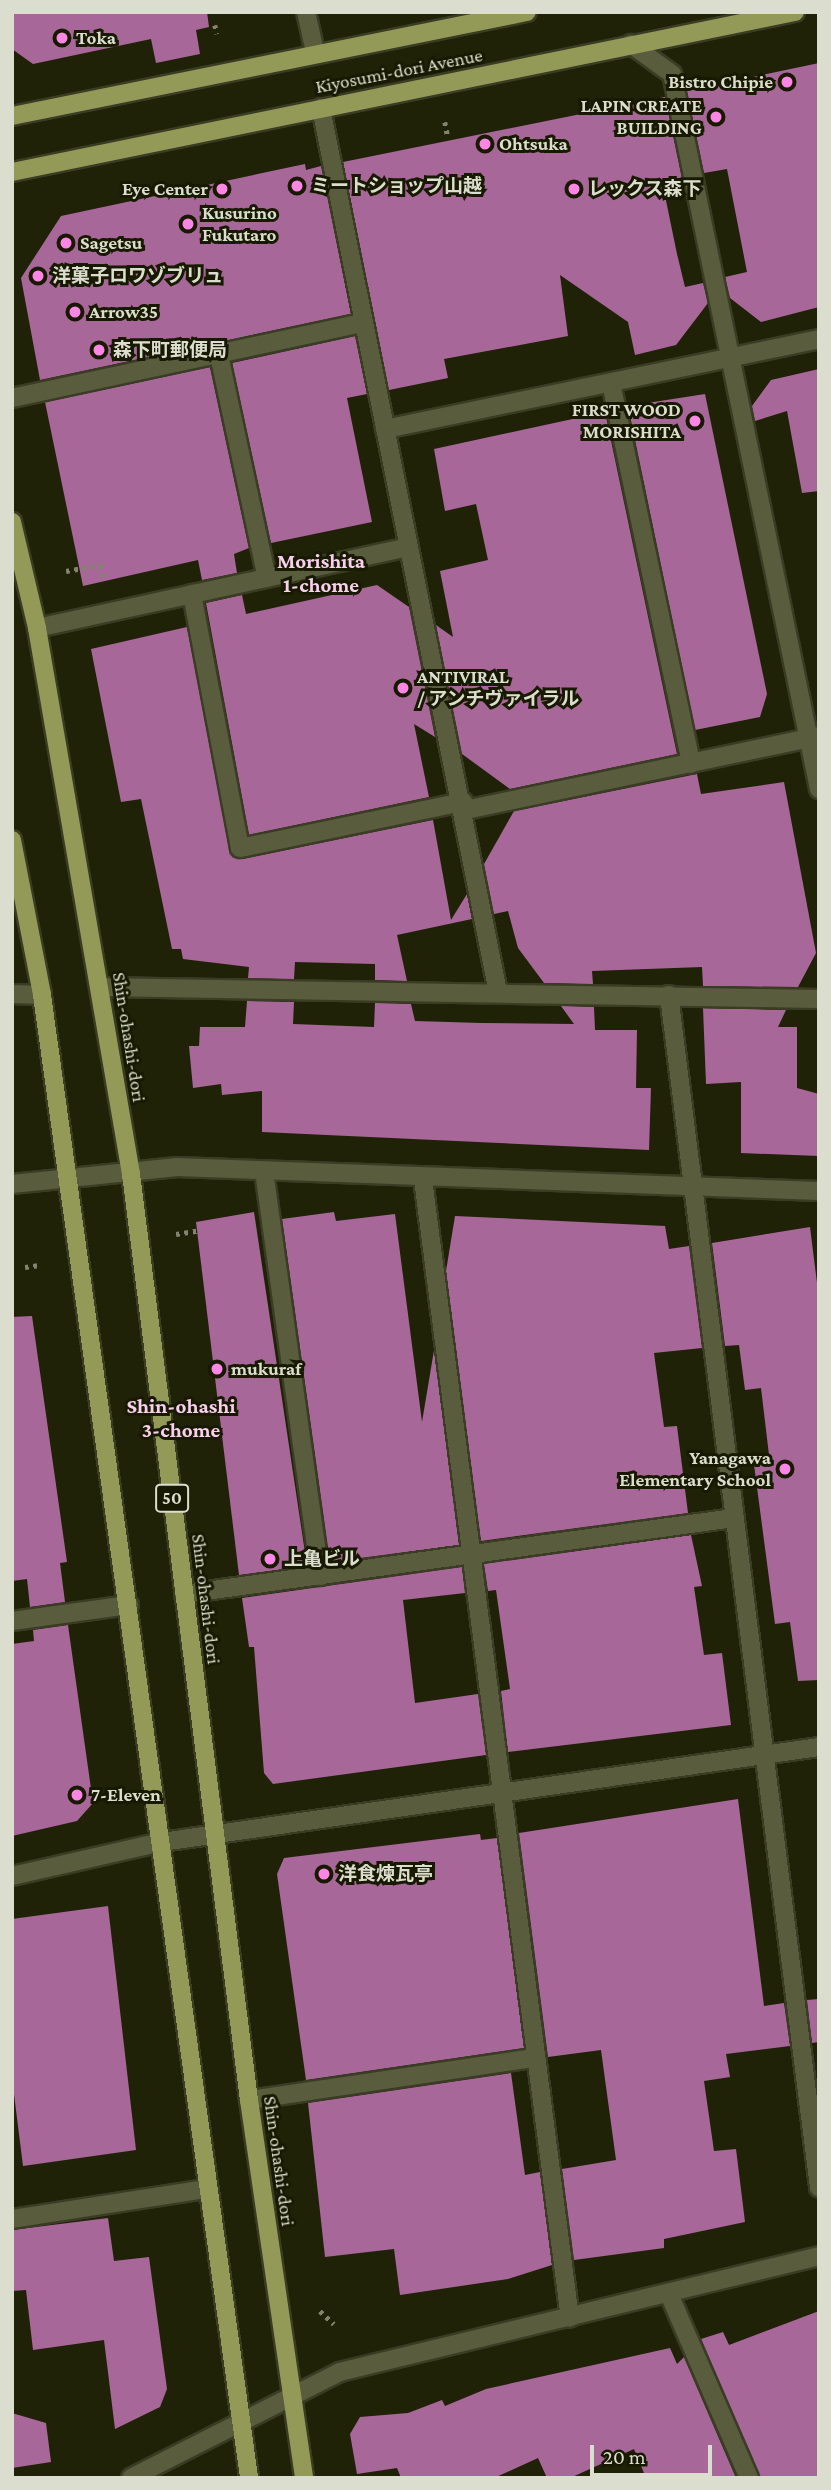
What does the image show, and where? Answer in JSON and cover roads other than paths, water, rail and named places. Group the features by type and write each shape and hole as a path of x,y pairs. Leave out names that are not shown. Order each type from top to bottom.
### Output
{"main road":[{"name":"Kiyosumi-dori Avenue","path":"12,116 315,52 527,12"},
{"name":"Kiyosumi-dori Avenue","path":"12,172 795,12"},
{"name":"Shin-ohashi-dori","path":"12,522 37,628 131,1174 249,2100 304,2478"},
{"path":"12,840 42,995 162,1842 206,2189 249,2478"}],"street":[{"path":"306,12 315,52"},
{"path":"631,44 672,75 814,737 819,789"},
{"path":"321,108 407,547 464,806 498,992"},
{"path":"12,398 363,323"},
{"path":"385,429 819,339"},
{"path":"219,355 267,578"},
{"path":"611,383 691,764"},
{"path":"37,628 407,547"},
{"path":"192,594 240,848 691,764 814,737"},
{"path":"100,987 819,999"},
{"path":"12,994 42,995"},
{"path":"668,995 819,2188"},
{"path":"12,1184 67,1183 177,1167 422,1179 819,1191"},
{"path":"264,1171 320,1576"},
{"path":"422,1179 570,2318"},
{"path":"184,1594 734,1518"},
{"path":"12,1621 129,1605"},
{"path":"12,1876 162,1842 819,1747"},
{"path":"249,2100 534,2057"},
{"path":"12,2219 206,2189"},
{"path":"131,2478 340,2372 819,2256"},
{"path":"669,2294 749,2478"}],"place":[{"name":"Toka","path":"62,38"},
{"name":"Bistro Chipie","path":"787,82"},
{"name":"LAPIN CREATE BUILDING","path":"716,117"},
{"name":"Ohtsuka","path":"485,144"},
{"name":"ミートショップ山越","path":"297,186"},
{"name":"Eye Center","path":"222,189"},
{"name":"レックス森下","path":"574,189"},
{"name":"Kusurino Fukutaro","path":"188,224"},
{"name":"Sagetsu","path":"66,243"},
{"name":"洋菓子ロワゾブリュ","path":"38,276"},
{"name":"Arrow35","path":"75,312"},
{"name":"森下町郵便局","path":"99,350"},
{"name":"FIRST WOOD MORISHITA","path":"695,421"},
{"name":"ANTIVIRAL / アンチヴァイラル","path":"403,688"},
{"name":"mukuraf","path":"217,1369"},
{"name":"Yanagawa Elementary School","path":"785,1469"},
{"name":"上亀ビル","path":"270,1559"},
{"name":"7-Eleven","path":"77,1795"},
{"name":"洋食煉瓦亭","path":"324,1874"}],"district":[{"name":"Morishita 1-chome","path":"321,573"},
{"name":"Shin-ohashi 3-chome","path":"181,1418"}]}
